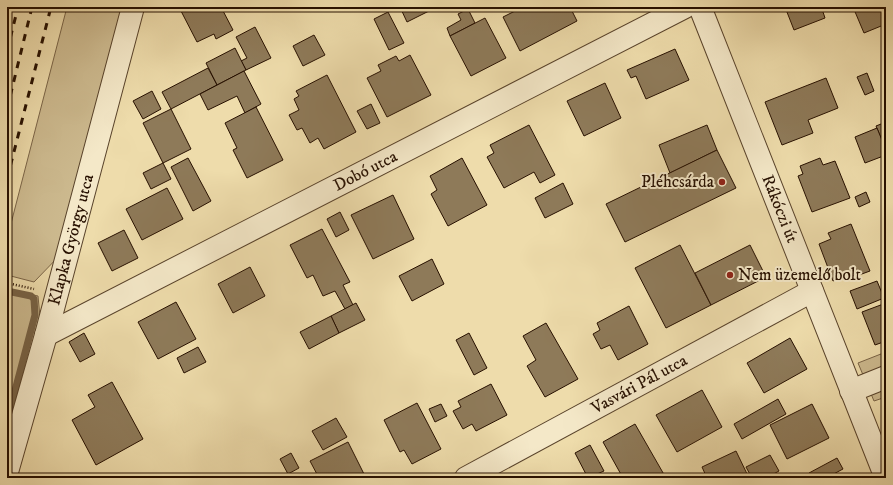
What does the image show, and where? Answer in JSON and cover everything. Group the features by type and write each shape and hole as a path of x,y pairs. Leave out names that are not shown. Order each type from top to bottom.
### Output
{"street":[{"name":"Klapka György utca","path":"10,472 133,7"},
{"name":"Dobó utca","path":"46,335 685,7"},
{"name":"Rákóczi út","path":"700,7 886,478"},
{"name":"Vasvári Pál utca","path":"466,478 812,291"},
{"path":"852,391 886,377"}],"path":[{"path":"7,283 56,295"}],"shaded area":[{"path":"67,7 128,7 63,252 34,282 7,275 7,239"},
{"path":"7,289 38,296 40,317 7,440"},
{"path":"886,352 886,397 874,401 858,363"}],"building":[{"path":"179,7 188,7 181,11"},
{"path":"188,7 221,7 233,30 216,39 214,34 197,42 181,11"},
{"path":"400,7 434,7 435,8 407,22"},
{"path":"523,7 570,7 577,21 520,51 503,17"},
{"path":"785,7 827,7 822,9 825,18 794,30"},
{"path":"853,7 886,7 886,24 864,33"},
{"path":"468,9 475,23 450,36 447,28 461,20 458,14"},
{"path":"388,12 404,43 389,50 374,19"},
{"path":"485,18 506,58 471,76 450,36"},
{"path":"255,27 271,58 246,70 241,61 247,58 236,37"},
{"path":"314,35 325,55 303,66 293,46"},
{"path":"235,48 246,70 217,85 206,63"},
{"path":"675,49 689,80 646,99 636,76 631,78 627,70"},
{"path":"410,55 431,95 387,117 367,78 381,71 378,65 396,56 399,61"},
{"path":"208,68 217,85 171,109 162,92"},
{"path":"244,71 261,104 245,113 237,96 208,110 200,94"},
{"path":"867,73 874,91 865,95 857,77"},
{"path":"327,75 356,132 324,149 318,138 310,143 302,128 297,130 289,115 299,110 294,99 299,96 296,91"},
{"path":"826,78 838,108 808,120 813,133 782,145 765,102"},
{"path":"605,83 621,118 584,136 567,101"},
{"path":"152,91 161,109 143,119 133,101"},
{"path":"371,104 380,123 367,129 357,111"},
{"path":"256,107 283,160 247,178 233,150 237,148 225,123"},
{"path":"171,109 191,149 163,163 143,123"},
{"path":"886,122 886,150 876,126"},
{"path":"529,125 555,175 540,183 534,172 504,188 487,157 494,153 490,145"},
{"path":"707,125 717,150 670,173 659,145"},
{"path":"877,128 886,150 886,155 865,163 855,137"},
{"path":"717,150 736,188 625,242 606,204"},
{"path":"188,158 211,201 193,211 171,167"},
{"path":"462,158 487,205 448,226 431,194 437,190 430,176"},
{"path":"820,158 823,165 835,161 850,198 812,212 798,176 803,174 800,166"},
{"path":"163,163 171,179 151,189 143,173"},
{"path":"563,183 573,204 545,218 535,198"},
{"path":"167,188 183,219 142,240 126,209"},
{"path":"866,192 870,202 859,207 855,197"},
{"path":"393,195 414,239 373,259 351,215"},
{"path":"340,212 349,230 336,237 327,219"},
{"path":"851,224 870,271 848,279 846,275 833,281 819,244 831,239 828,233"},
{"path":"322,229 350,282 343,285 353,305 345,309 335,291 323,296 313,275 307,278 290,245"},
{"path":"124,230 138,258 112,271 98,243"},
{"path":"680,245 711,305 666,328 635,268"},
{"name":"Nem üzemelő bolt","path":"750,245 766,277 711,305 695,273"},
{"path":"432,259 444,284 412,301 399,276"},
{"path":"250,267 265,296 233,313 218,284"},
{"path":"877,281 884,298 857,309 850,291"},
{"path":"176,302 196,339 158,359 138,322"},
{"path":"356,303 365,320 339,333 331,316"},
{"path":"886,303 886,341 875,345 862,312"},
{"path":"629,306 648,344 618,360 610,345 601,349 593,334 600,330 597,323"},
{"path":"331,316 339,333 309,349 300,332"},
{"path":"546,323 578,379 545,397 527,366 536,360 523,336"},
{"path":"84,333 95,354 80,362 69,342"},
{"path":"469,333 487,368 474,375 456,340"},
{"path":"790,338 807,369 764,393 747,363"},
{"path":"198,347 206,362 184,373 177,358"},
{"path":"112,382 143,439 96,465 72,420 95,407 88,395"},
{"path":"491,384 507,415 476,431 472,424 463,429 453,411 461,407 458,401"},
{"path":"702,390 722,427 677,452 656,415"},
{"path":"778,399 786,414 742,439 734,424"},
{"path":"417,403 441,449 412,464 404,450 400,452 384,420"},
{"path":"441,404 447,416 435,422 429,409"},
{"path":"812,404 829,438 787,459 770,425"},
{"path":"336,418 347,437 323,450 312,431"},
{"path":"635,424 666,478 623,478 603,442"},
{"path":"348,442 366,478 319,478 310,461"},
{"path":"590,445 604,471 588,478 575,453"},
{"path":"736,451 749,478 707,478 702,467"},
{"path":"291,453 299,468 288,474 280,459"},
{"path":"770,455 779,471 766,478 752,478 746,467"},
{"path":"837,458 843,469 826,478 812,478 809,473"},
{"path":"557,474 559,478 550,478"}],"waterway":[{"path":"7,291 31,296 34,299 35,315 7,421"}],"railway":[{"path":"7,51 18,7"},
{"path":"7,109 32,7"},
{"path":"7,179 51,7"}],"place":[{"name":"Pléhcsárda","path":"722,182"},
{"name":"Nem üzemelő bolt","path":"730,275"}]}
